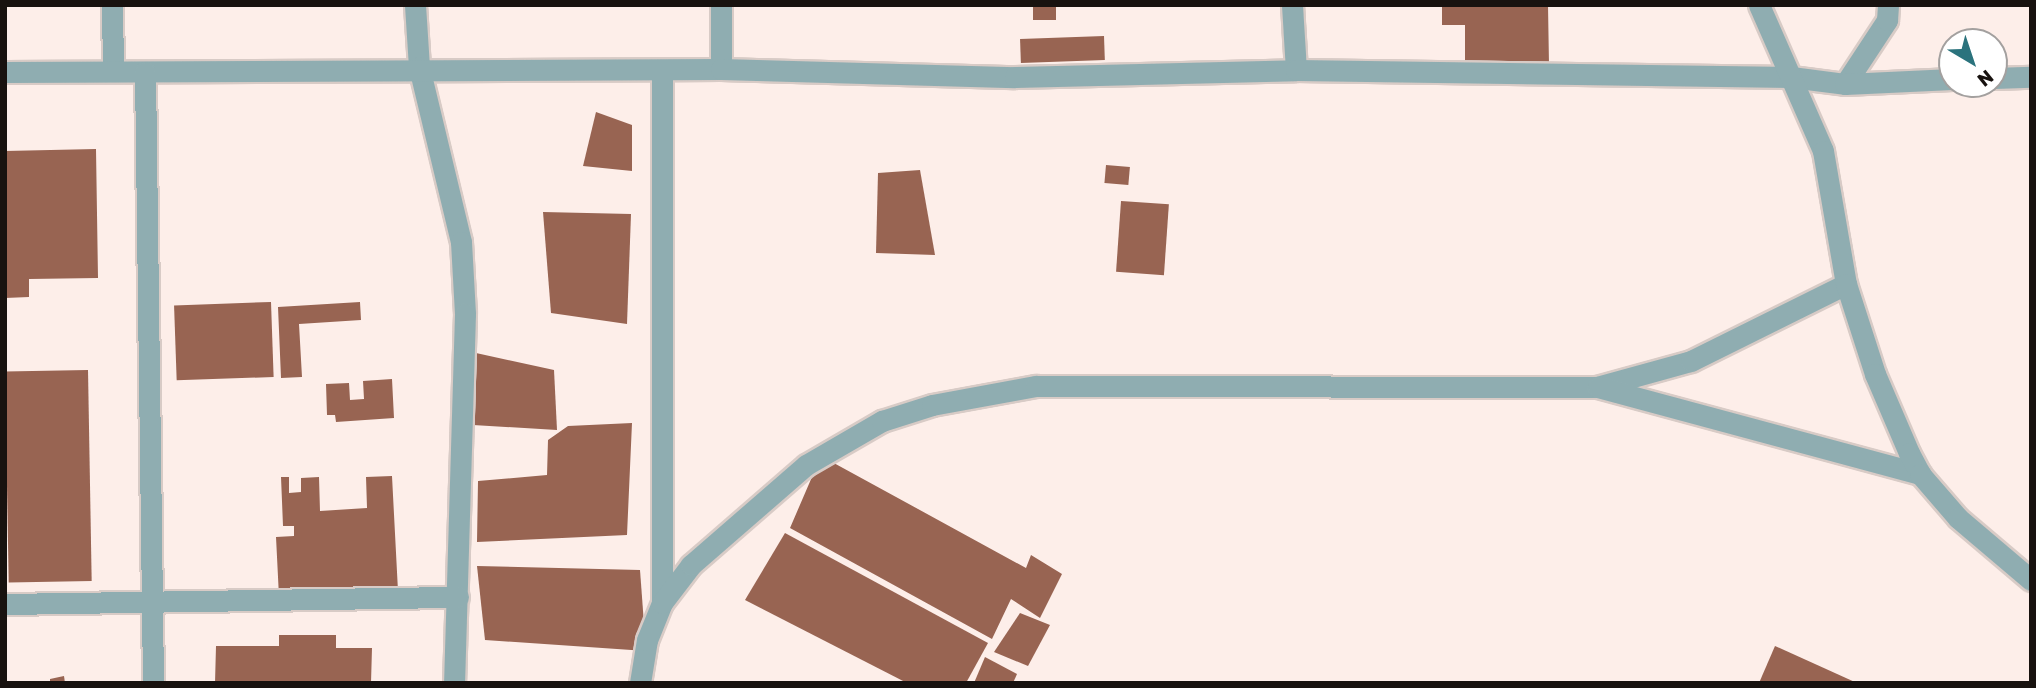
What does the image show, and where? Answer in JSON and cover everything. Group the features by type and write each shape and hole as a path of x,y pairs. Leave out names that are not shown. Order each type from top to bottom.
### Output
{"street":[{"path":"112,5 113,71"},
{"path":"415,5 419,67 461,242 465,314 454,683"},
{"path":"721,5 721,69"},
{"path":"1292,5 1296,69"},
{"path":"1759,5 1823,151 1846,284 1875,374 1920,474 1958,518 2031,580"},
{"path":"1845,84 1887,20 1888,5"},
{"path":"5,72 419,67 662,71 721,69 1015,77 1296,69 1791,77 1845,84 1938,80"},
{"path":"662,71 662,603"},
{"path":"145,72 153,683"},
{"path":"2008,78 2031,77"},
{"path":"1598,387 1712,352 1846,284"},
{"path":"640,683 647,640 662,603 691,565 806,465 882,421 932,405 1036,386 1598,387 1920,474"},
{"path":"5,604 458,597"}],"building":[{"path":"1033,5 1056,5 1056,20 1033,20"},
{"path":"1442,5 1548,5 1549,65 1465,67 1465,25 1442,25"},
{"path":"1104,36 1105,60 1021,63 1020,39"},
{"path":"596,112 632,125 632,171 583,166"},
{"path":"96,149 98,278 29,279 29,297 5,298 5,151"},
{"path":"1106,165 1130,167 1128,185 1104,183"},
{"path":"920,170 935,255 876,253 878,173"},
{"path":"1121,201 1169,204 1164,275 1116,272"},
{"path":"543,212 631,214 627,324 551,313"},
{"path":"271,302 274,377 177,380 174,305"},
{"path":"360,302 361,320 299,324 302,377 281,378 278,307"},
{"path":"476,353 554,370 557,430 473,425"},
{"path":"88,370 92,581 9,582 5,371"},
{"path":"392,379 394,418 336,422 335,415 327,415 326,384 349,383 350,400 364,399 363,381"},
{"path":"632,423 627,535 477,542 478,481 547,475 548,440 568,426"},
{"path":"821,456 1026,568 1031,555 1062,574 1040,618 1011,599 992,639 790,528"},
{"path":"392,476 398,591 279,597 276,537 294,536 294,526 283,526 281,477 289,477 289,493 301,492 301,478 319,477 320,511 367,508 366,477"},
{"path":"785,533 988,643 966,683 907,683 745,600"},
{"path":"477,566 640,570 646,651 485,640"},
{"path":"1020,613 1050,625 1028,666 994,652"},
{"path":"279,635 336,635 336,648 372,648 371,683 215,683 216,646 279,646"},
{"path":"1775,646 1857,683 1759,683"},
{"path":"985,657 1017,674 1013,683 974,683"},
{"path":"64,676 65,683 50,683 50,679"}]}
